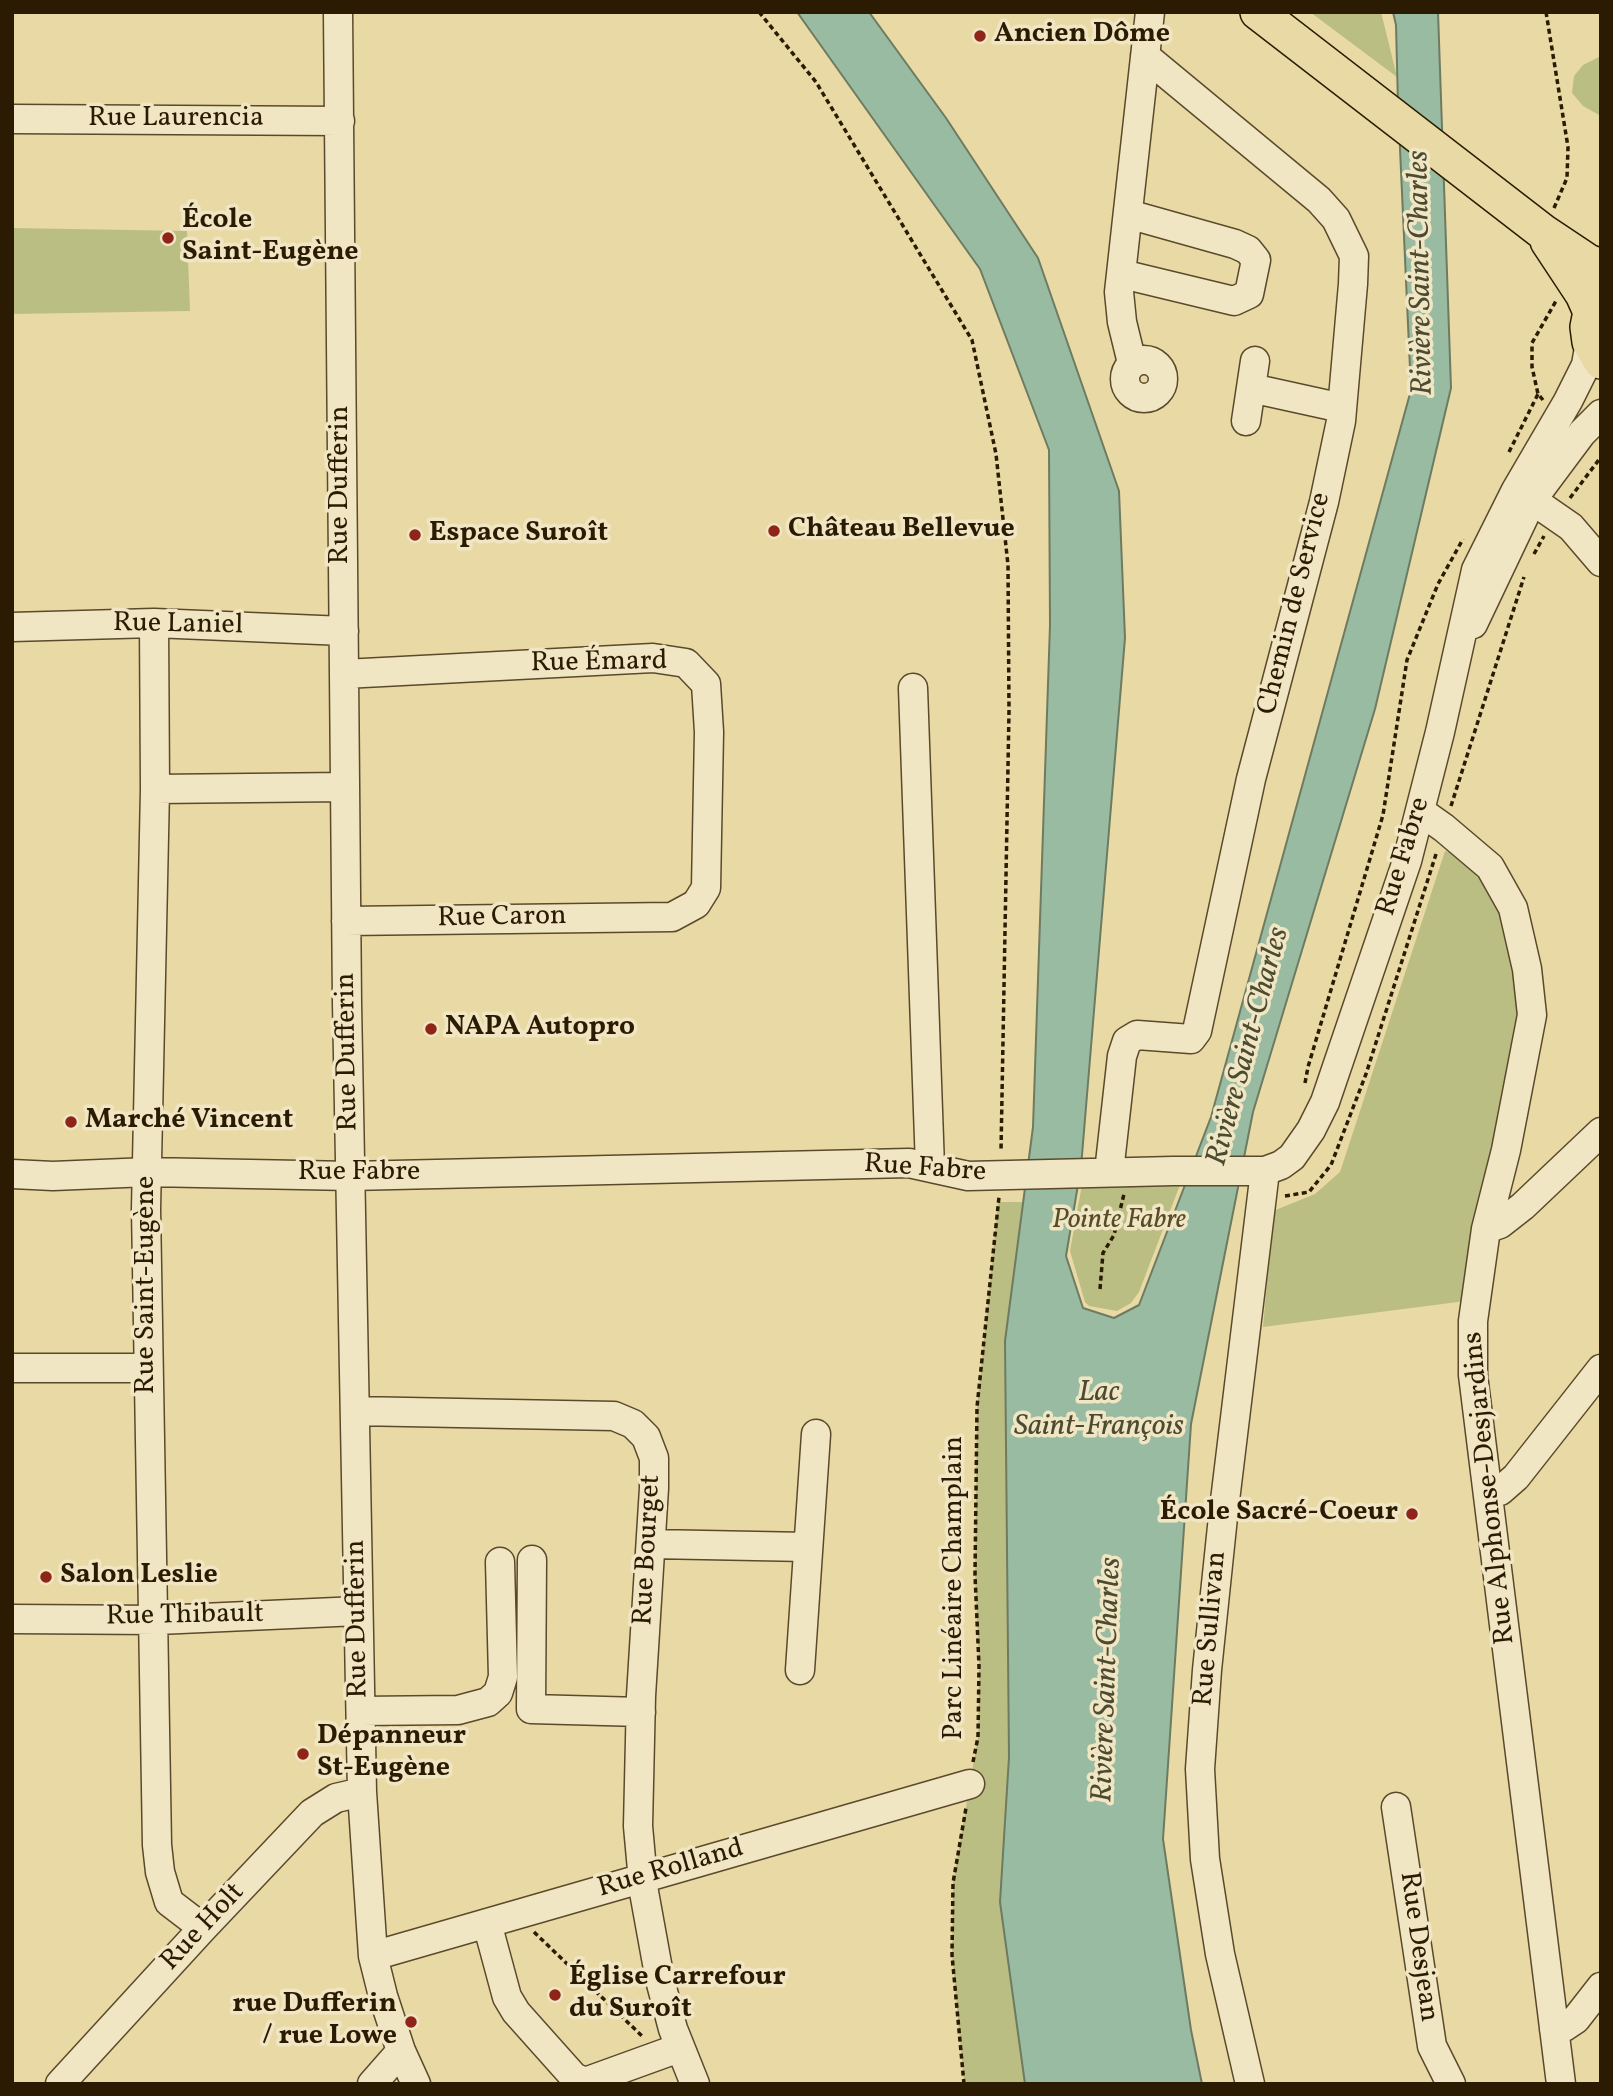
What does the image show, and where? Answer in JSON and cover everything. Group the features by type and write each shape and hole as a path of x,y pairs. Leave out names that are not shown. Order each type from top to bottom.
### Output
{"main road":[{"path":"1258,12 1543,232 1601,267"},
{"path":"1543,232 1563,267 1583,294 1596,327"}],"street":[{"name":"Rue Dufferin","path":"338,12 346,921 362,1792 373,1956 401,2051 416,2084"},
{"path":"1132,363 1122,322 1119,292 1150,12"},
{"name":"Chemin de Service","path":"1109,1172 1122,1056 1127,1041 1137,1035 1191,1039 1197,1031 1251,779 1324,502 1342,408 1354,256 1336,219 1319,200 1145,56"},
{"name":"Rue Laurencia","path":"12,120 340,121"},
{"path":"1122,274 1234,302 1250,294 1256,260 1248,250 1235,244 1128,214"},
{"name":"Rue Fabre","path":"12,1174 148,1172 351,1176 909,1163 968,1176 1265,1171 1281,1165 1292,1157 1311,1130 1325,1102 1407,861 1460,644 1494,583 1524,495 1586,365 1596,327"},
{"path":"1246,421 1253,374 1342,408"},
{"name":"Rue Fabre","path":"1524,495 1601,414"},
{"path":"1524,495 1571,527 1601,562"},
{"name":"Rue Laniel","path":"12,627 154,623 344,631"},
{"name":"Rue Saint-Eugène","path":"154,623 155,789 146,1209 160,1872 169,1902 203,1928"},
{"name":"Rue Émard","path":"344,674 653,658 686,663 706,684 709,732 706,888 696,904 672,917 658,917"},
{"path":"913,688 930,1167"},
{"path":"155,789 345,787"},
{"name":"Rue Alphonse-Desjardins","path":"1420,811 1490,867 1513,908 1527,969 1532,1015 1506,1150 1486,1229 1473,1321 1474,1375 1561,2084"},
{"name":"Rue Caron","path":"346,921 658,917"},
{"path":"1486,1229 1500,1224 1523,1206 1601,1132"},
{"name":"Rue Sullivan","path":"1250,2084 1216,1927 1205,1859 1200,1769 1223,1517 1265,1171"},
{"path":"12,1368 148,1368"},
{"path":"1488,1493 1500,1491 1516,1477 1601,1369"},
{"name":"Rue Bourget","path":"355,1411 614,1416 634,1424 646,1437 654,1458 652,1544 640,1712 638,1826 643,1878 671,2051 695,2084"},
{"path":"800,1670 816,1434"},
{"path":"652,1544 807,1546"},
{"path":"532,1560 531,1709 640,1712"},
{"path":"361,1711 458,1710 488,1702 498,1693 503,1677 500,1562"},
{"name":"Rue Thibault","path":"12,1619 153,1620 358,1611"},
{"name":"Rue Rolland","path":"373,1956 970,1784"},
{"name":"Rue Holt","path":"60,2084 312,1813 336,1798 362,1792"},
{"name":"Rue Desjean","path":"1396,1807 1432,2046 1451,2084"},
{"path":"486,1923 502,1982 512,2004 574,2077 585,2082 671,2051"},
{"path":"1554,2029 1564,2027 1576,2019 1601,1987"},
{"path":"372,2084 401,2051"}],"path":[{"name":"Parc Linéaire Champlain","path":"759,12 816,82 972,340 996,454 1009,565 1009,1175 976,1407 978,1737 953,1883 952,1955 964,2084"},
{"path":"1543,232 1567,178 1569,148 1546,12"},
{"path":"1508,454 1538,394"},
{"path":"1303,1094 1308,1067 1383,815 1407,660 1438,584 1464,537"},
{"path":"1100,1289 1103,1254 1114,1235 1109,1172"},
{"path":"516,1915 671,2051"}],"green space":[{"path":"1310,12 1381,12 1397,77"},
{"path":"1601,56 1601,116 1583,106 1572,93 1574,76 1583,65"},
{"path":"12,228 187,231 190,311 12,314"},
{"path":"1445,851 1465,855 1495,887 1521,1002 1466,1301 1263,1327 1273,1211 1315,1194 1340,1172"},
{"name":"Pointe Fabre","path":"1183,1177 1139,1292 1131,1303 1117,1311 1089,1306 1085,1302 1070,1251 1083,1179"},
{"path":"998,1202 1023,1202 1005,1341 1009,1757 1000,1902 1025,2084 964,2084 952,1955 953,1883 978,1737 979,1666 975,1575 977,1407"}],"water":[{"name":"Lac Saint-François","path":"797,12 869,12 946,118 1038,258 1119,491 1125,638 1081,1167 1066,1256 1083,1308 1114,1318 1139,1305 1211,1117 1411,390 1396,25 1393,12 1438,12 1451,388 1375,709 1253,1112 1191,1424 1163,1839 1191,2030 1202,2084 1025,2084 1000,1902 1009,1757 1005,1341 1033,1127 1050,625 1049,450 980,269"}],"place":[{"name":"Ancien Dôme","path":"980,36"},
{"name":"École Saint-Eugène","path":"168,238"},
{"name":"Château Bellevue","path":"774,531"},
{"name":"Espace Suroît","path":"415,535"},
{"name":"NAPA Autopro","path":"431,1029"},
{"name":"Marché Vincent","path":"71,1122"},
{"name":"École Sacré-Coeur","path":"1412,1514"},
{"name":"Salon Leslie","path":"46,1577"},
{"name":"Dépanneur St-Eugène","path":"303,1754"},
{"name":"Église Carrefour du Suroît","path":"555,1995"},
{"name":"rue Dufferin / rue Lowe","path":"411,2022"}],"water label":[{"name":"Rivière Saint-Charles","path":"1423,273"},
{"name":"Rivière Saint-Charles","path":"1250,1047"},
{"name":"Rivière Saint-Charles","path":"1109,1680"}]}
